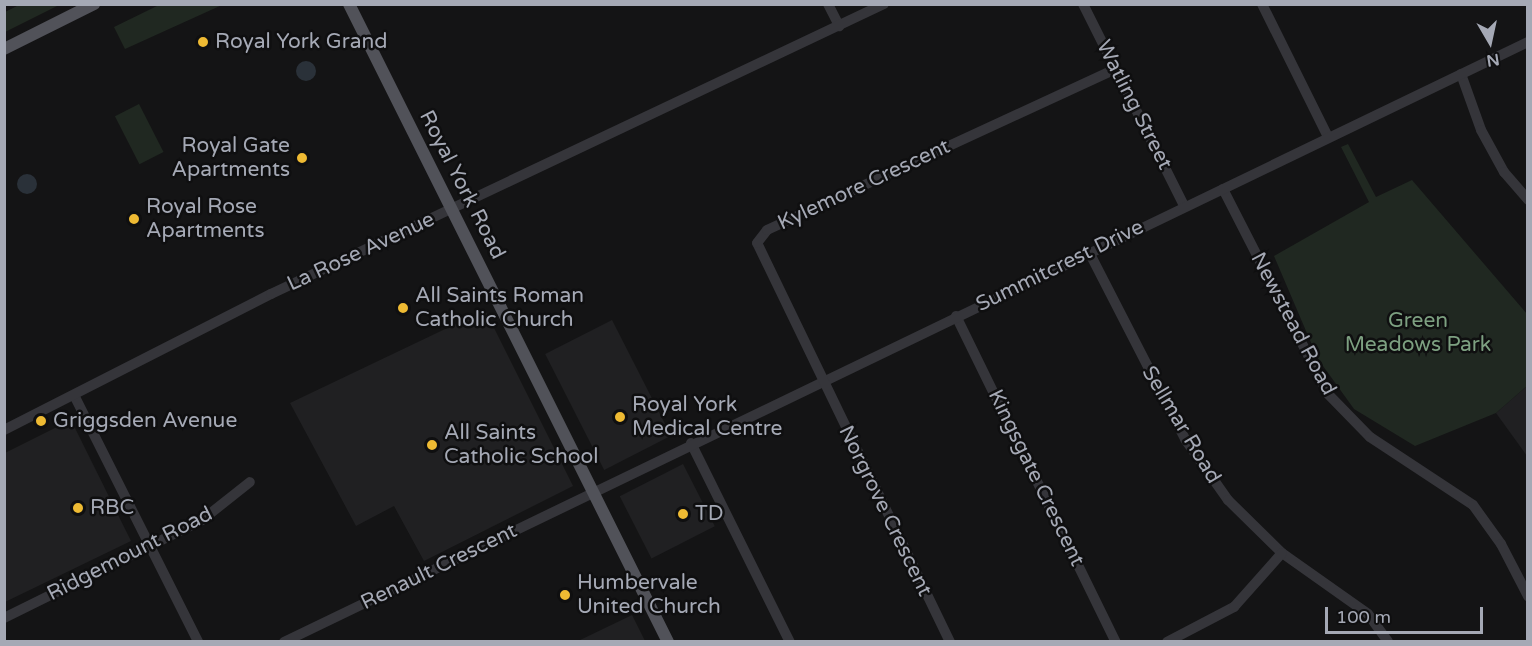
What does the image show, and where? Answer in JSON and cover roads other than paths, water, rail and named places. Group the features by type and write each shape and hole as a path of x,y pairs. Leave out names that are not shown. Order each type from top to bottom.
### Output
{"main road":[{"path":"4,49 94,4"},
{"name":"Royal York Road","path":"349,4 668,642"}],"street":[{"path":"828,4 839,26"},
{"name":"La Rose Avenue","path":"4,430 75,396 271,294 884,4"},
{"name":"Watling Street","path":"1083,4 1184,206"},
{"path":"1262,4 1328,137"},
{"name":"Summitcrest Drive","path":"592,490 1527,42"},
{"name":"Kylemore Crescent","path":"821,381 760,258 760,236 1115,69"},
{"path":"1461,74 1481,130 1504,172 1527,200"},
{"name":"Newstead Road","path":"1223,189 1328,394 1370,437 1473,505 1501,544 1527,596"},
{"name":"Sellmar Road","path":"1089,252 1185,439 1228,500 1282,554 1357,605 1388,642"},
{"name":"Kingsgate Crescent","path":"956,316 1116,642"},
{"name":"Norgrove Crescent","path":"821,381 950,642"},
{"path":"75,396 198,642"},
{"path":"691,442 790,642"},
{"name":"Ridgemount Road","path":"4,618 202,520 250,482"},
{"name":"Renault Crescent","path":"284,642 592,490"},
{"path":"1167,642 1234,607 1282,554"}],"place":[{"name":"Royal York Grand","path":"203,42"},
{"name":"Royal Gate Apartments","path":"302,158"},
{"name":"Royal Rose Apartments","path":"134,219"},
{"name":"All Saints Roman Catholic Church","path":"403,308"},
{"name":"Royal York Medical Centre","path":"620,417"},
{"name":"Griggsden Avenue","path":"41,421"},
{"name":"All Saints Catholic School","path":"432,445"},
{"name":"RBC","path":"78,508"},
{"name":"TD","path":"683,514"},
{"name":"Humbervale United Church","path":"565,595"}],"park label":[{"name":"Green Meadows Park","path":"1418,333"}]}
